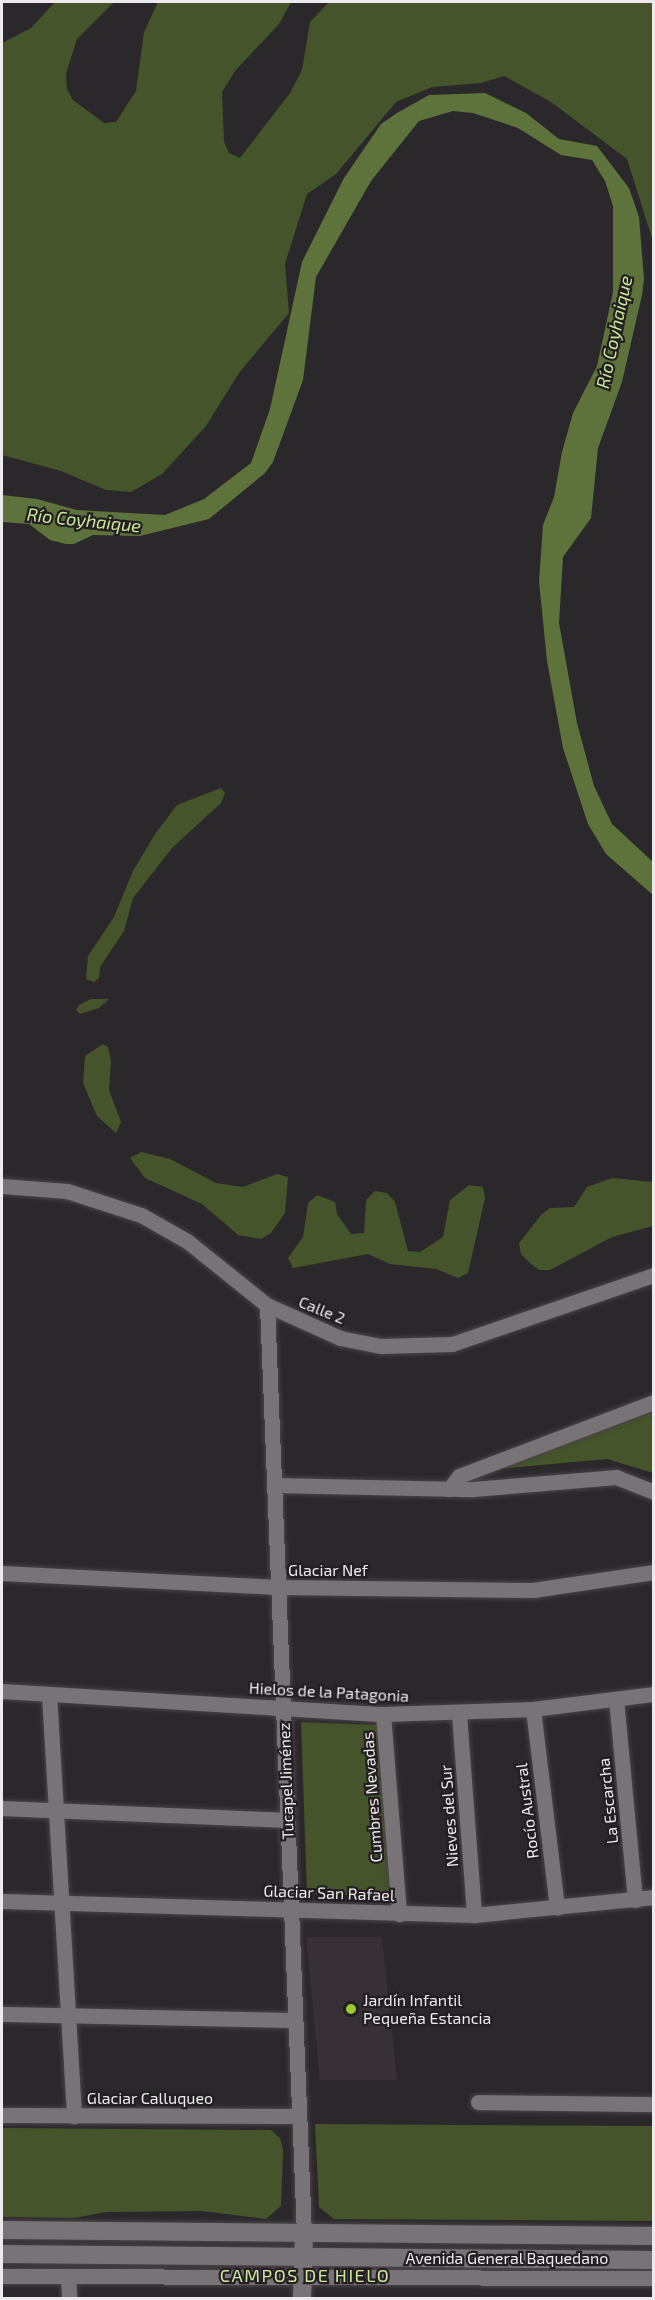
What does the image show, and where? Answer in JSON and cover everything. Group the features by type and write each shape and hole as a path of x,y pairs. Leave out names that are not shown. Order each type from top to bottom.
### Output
{"main road":[{"name":"Avenida General Baquedano","path":"2,2230 654,2236"},
{"name":"Tucapel Jiménez","path":"304,2234 306,2278 312,2298"},
{"name":"Avenida General Baquedano","path":"2,2254 654,2260"},
{"name":"Tucapel Jiménez","path":"302,2298 306,2278"}],"street":[{"name":"Calle 2","path":"2,1186 67,1191 141,1215 187,1241 267,1305 340,1338 381,1346 429,1347 452,1344 654,1275"},
{"name":"Tucapel Jiménez","path":"267,1305 304,2234"},
{"path":"449,1489 459,1476 654,1402"},
{"path":"274,1485 449,1489 528,1487 616,1477 654,1492"},
{"name":"Glaciar Nef","path":"2,1573 278,1587 533,1590 654,1572"},
{"name":"Hielos de la Patagonia","path":"2,1691 384,1714 459,1714 533,1709 654,1694"},
{"path":"49,1694 74,2116"},
{"name":"La Escarcha","path":"616,1699 635,1899"},
{"name":"Rocío Austral","path":"533,1709 557,1908"},
{"name":"Cumbres Nevadas","path":"384,1714 399,1914"},
{"name":"Nieves del Sur","path":"459,1714 474,1915"},
{"path":"2,1809 287,1820"},
{"name":"Glaciar San Rafael","path":"2,1901 474,1915 654,1897"},
{"path":"2,2014 295,2020"},
{"path":"478,2102 654,2104"},
{"name":"Glaciar Calluqueo","path":"2,2115 298,2116"},
{"name":"Avenida General Baquedano","path":"2,2276 654,2278"},
{"path":"68,2276 69,2298"}],"shaded area":[{"path":"55,2 114,2 77,39 66,74 67,89 73,100 104,123 116,122 136,91 144,32 158,2 291,2 279,24 235,71 222,92 224,142 229,153 240,158 290,93 302,70 310,22 329,2 653,2 653,241 627,159 551,102 504,76 481,83 432,87 396,102 336,174 307,194 285,264 289,313 239,373 206,426 162,474 131,492 106,490 61,471 2,455 2,43 31,28"},
{"path":"221,788 225,793 221,803 172,848 133,898 124,931 100,967 99,978 94,982 86,979 88,956 114,917 133,871 155,834 177,805"},
{"path":"91,999 109,999 99,1008 80,1014 76,1010 79,1005"},
{"path":"103,1044 108,1047 111,1060 109,1090 121,1122 116,1133 97,1116 83,1083 85,1056"},
{"path":"141,1152 170,1159 216,1183 243,1187 277,1174 288,1177 285,1213 271,1233 261,1239 238,1235 202,1204 145,1178 130,1158"},
{"path":"612,1178 653,1182 653,1226 612,1237 550,1270 539,1270 521,1254 519,1243 541,1215 550,1208 574,1207 587,1187"},
{"path":"469,1185 483,1187 485,1198 468,1273 458,1278 436,1269 390,1264 368,1254 293,1268 288,1258 303,1237 308,1203 317,1195 335,1202 337,1214 351,1234 364,1233 366,1200 375,1191 387,1193 395,1202 408,1251 420,1252 443,1237 450,1200"},
{"path":"653,1403 653,1473 607,1459 487,1470"},
{"path":"301,1722 378,1725 390,1896 307,1894"},
{"name":"Jardín Infantil Pequeña Estancia","path":"306,1937 382,1937 397,2080 320,2080"},
{"path":"315,2124 653,2126 653,2221 334,2219 319,2207"},
{"path":"2,2128 271,2130 280,2138 283,2150 281,2206 266,2219 202,2211 106,2212 74,2218 2,2217"}],"water":[{"name":"Río Coyhaique","path":"485,93 526,113 559,139 597,146 629,188 639,217 644,279 642,295 622,382 598,448 591,518 563,557 559,623 577,723 594,786 612,824 653,862 653,895 606,854 588,824 563,748 547,661 539,581 543,525 554,497 562,452 573,413 597,366 613,292 613,206 605,181 592,160 561,155 518,128 473,113 453,111 419,121 371,181 316,277 303,380 273,462 265,473 209,519 140,536 93,535 74,544 66,544 50,540 29,524 2,522 2,495 37,499 77,510 165,515 204,499 251,463 270,409 302,262 344,178 381,124 397,113 429,95"}],"place":[{"name":"Jardín Infantil Pequeña Estancia","path":"351,2009"}],"district":[{"name":"CAMPOS DE HIELO","path":"305,2275"}]}
